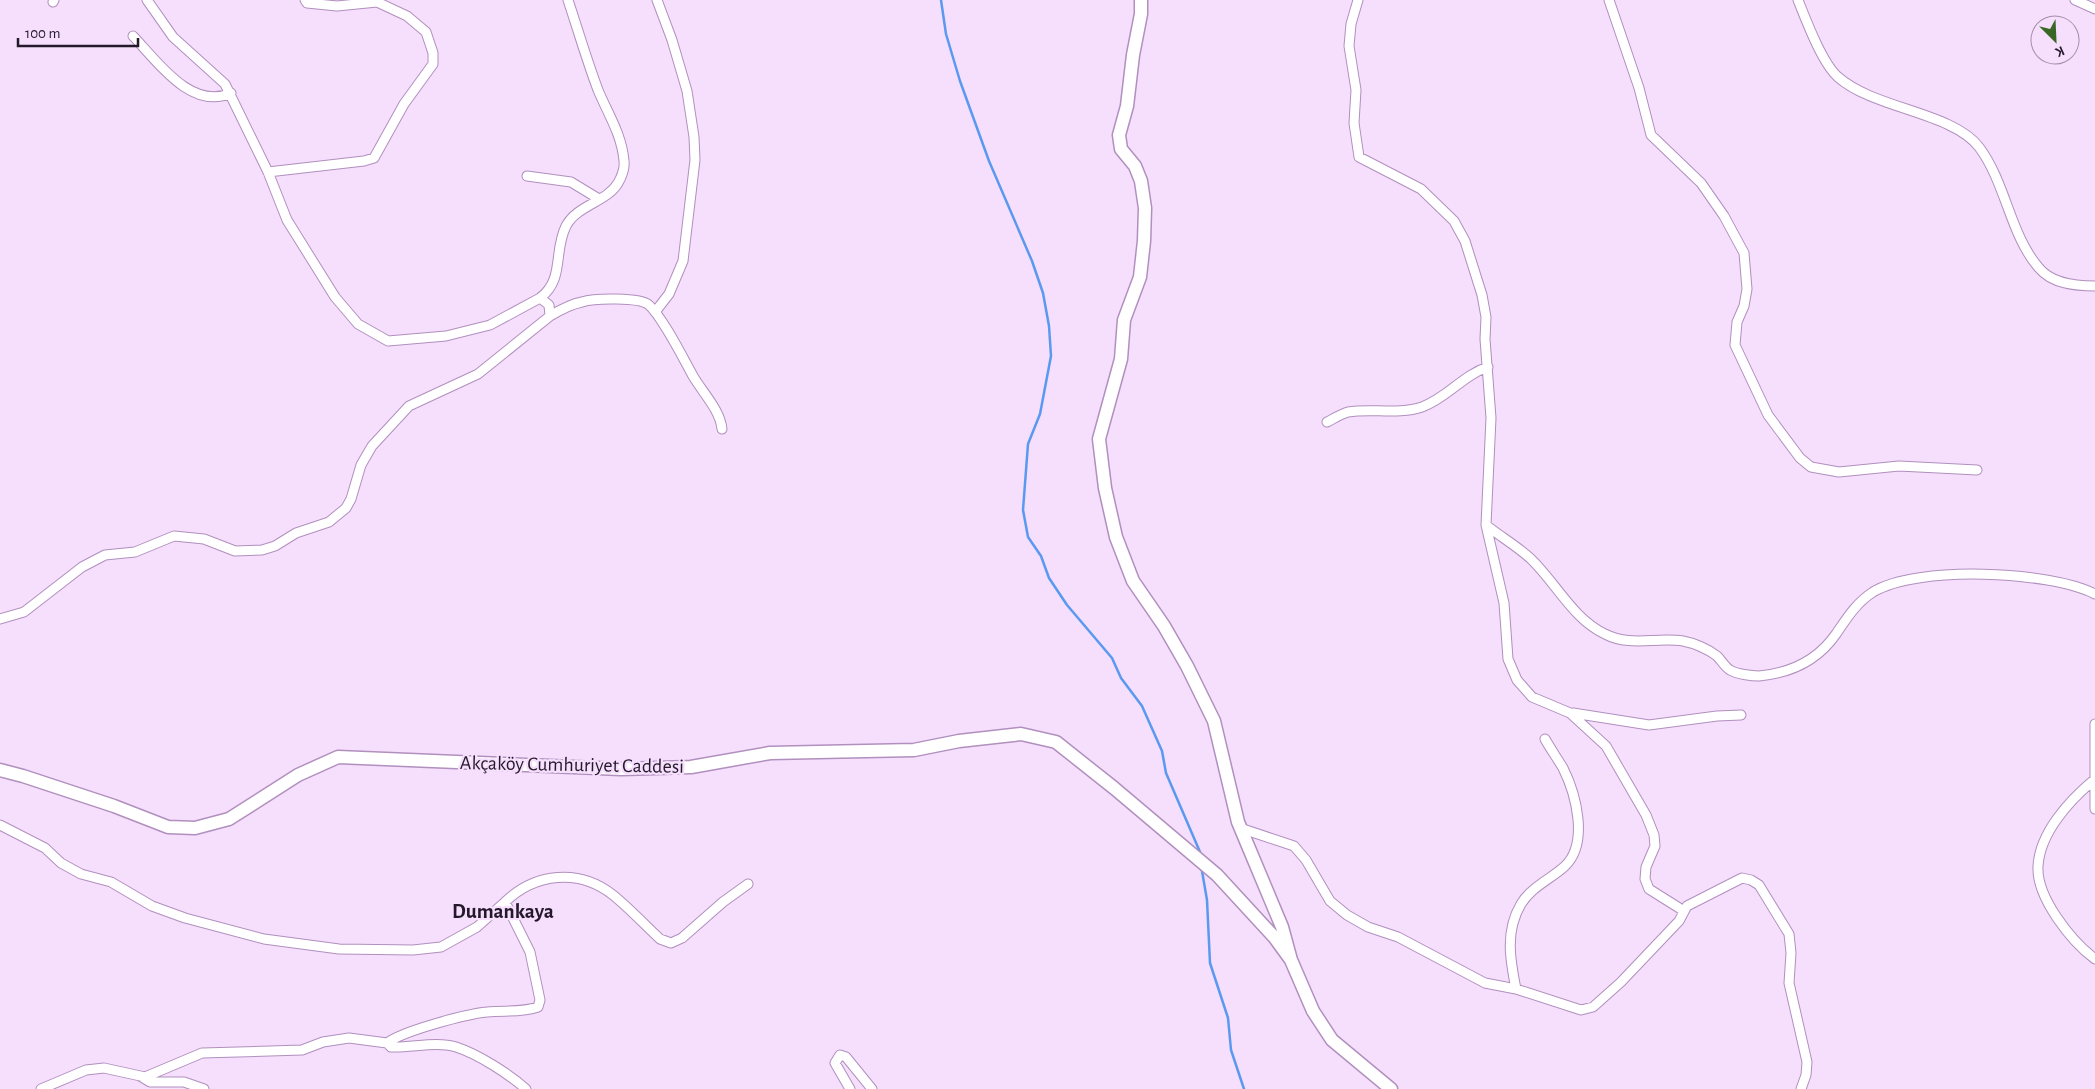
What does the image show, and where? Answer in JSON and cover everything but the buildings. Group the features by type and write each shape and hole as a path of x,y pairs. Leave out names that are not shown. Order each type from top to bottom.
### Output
{"main road":[{"path":"1141,0 1141,14 1133,55 1127,106 1119,135 1121,149 1135,166 1141,180 1145,208 1144,241 1140,277 1124,320 1121,359 1100,440 1105,488 1116,538 1134,581 1169,634 1214,721 1240,828 1282,927 1290,960 1313,1011 1332,1040 1391,1089"},
{"name":"Akçaköy Cumhuriyet Caddesi","path":"0,770 114,806 168,827 195,828 229,819 298,775 338,757 621,769 691,767 770,753 914,750 960,741 1021,734 1056,742 1114,788 1217,875 1275,938 1290,960"}],"street":[{"path":"147,0 173,37 217,76 231,93 268,172 287,220 342,307 358,324 388,341 446,336 479,328 500,320 549,292 555,282 559,249 565,228 571,218 616,186 622,176 625,164 617,132 596,83 568,0"},
{"path":"268,172 364,161 374,158 400,111 434,64 433,53 426,32 408,16 376,2 337,6 307,3 305,0"},
{"path":"655,312 671,288 683,261 695,160 694,137 687,91 672,40 657,0"},
{"path":"1358,0 1351,24 1349,46 1356,90 1354,123 1360,157 1421,189 1446,213 1460,230 1485,306 1491,418 1486,525 1504,603 1508,660 1517,680 1532,697 1570,713 1649,725 1717,716 1742,715"},
{"path":"1609,0 1639,88 1651,135 1701,183 1724,216 1744,253 1747,288 1744,306 1737,322 1735,345 1768,415 1800,458 1811,467 1834,472 1858,472 1899,466 1977,470"},
{"path":"1798,0 1816,41 1836,76 1859,93 1936,120 1962,134 1978,146 1995,174 2026,250 2040,269 2049,277 2076,286 2095,286"},
{"path":"2075,0 2095,9"},
{"path":"133,36 172,77 191,90 211,98 221,98 231,93"},
{"path":"527,176 571,182 599,199"},
{"path":"540,298 549,305 550,316"},
{"path":"0,618 24,612 82,567 105,555 135,552 174,536 204,539 235,551 262,550 275,546 296,533 329,522 348,503 361,465 372,446 409,406 478,374 550,316 576,304 592,300 637,300 648,303 700,389 721,418 722,429"},
{"path":"1327,422 1347,412 1388,411 1422,407 1441,397 1468,376 1488,367"},
{"path":"1486,525 1531,560 1577,612 1604,634 1626,641 1684,641 1715,655 1730,671 1757,676 1792,669 1807,662 1829,642 1849,614 1865,598 1874,591 1907,581 1931,577 2008,574 2076,587 2095,594"},
{"path":"1570,713 1606,746 1646,815 1654,835 1654,846 1646,867 1645,879 1649,889 1684,911"},
{"path":"2095,724 2095,809"},
{"path":"1516,989 1509,946 1517,912 1530,893 1566,865 1577,845 1577,822 1570,789 1562,768 1545,739"},
{"path":"2094,780 2060,812 2038,866 2044,889 2053,910 2073,939 2095,959"},
{"path":"0,825 45,848 61,863 81,874 111,882 152,906 185,918 264,938 339,949 413,950 441,947 477,927 516,891 535,881 556,877 580,878 611,893 660,939 671,943 682,938 723,902 748,884"},
{"path":"1240,828 1294,846 1306,860 1330,901 1347,915 1368,927 1398,937 1485,983 1516,989 1581,1010 1593,1007 1622,982 1679,921 1687,906 1742,878 1751,880 1759,885 1789,934 1791,953 1789,984 1807,1062 1806,1075 1801,1089"},
{"path":"41,1089 86,1070 104,1068 145,1077 202,1053 302,1050 323,1042 349,1038 387,1043 463,1016 489,1012 527,1011 538,1007 540,1000 530,952 505,902"},
{"path":"387,1043 391,1047 414,1045 456,1047 488,1064 526,1089"},
{"path":"850,1089 835,1063 840,1055 846,1057 872,1089"},
{"path":"139,1076 150,1082 184,1082 204,1089"}],"waterway":[{"path":"941,0 946,34 960,81 989,161 1032,261 1043,293 1049,326 1051,356 1040,414 1028,444 1023,510 1028,537 1041,556 1049,578 1067,605 1112,658 1121,678 1142,706 1162,751 1166,773 1200,852"},
{"path":"1202,871 1207,900 1210,963 1228,1018 1231,1050 1244,1089"}],"district":[{"name":"Dumankaya","path":"503,911"}]}
